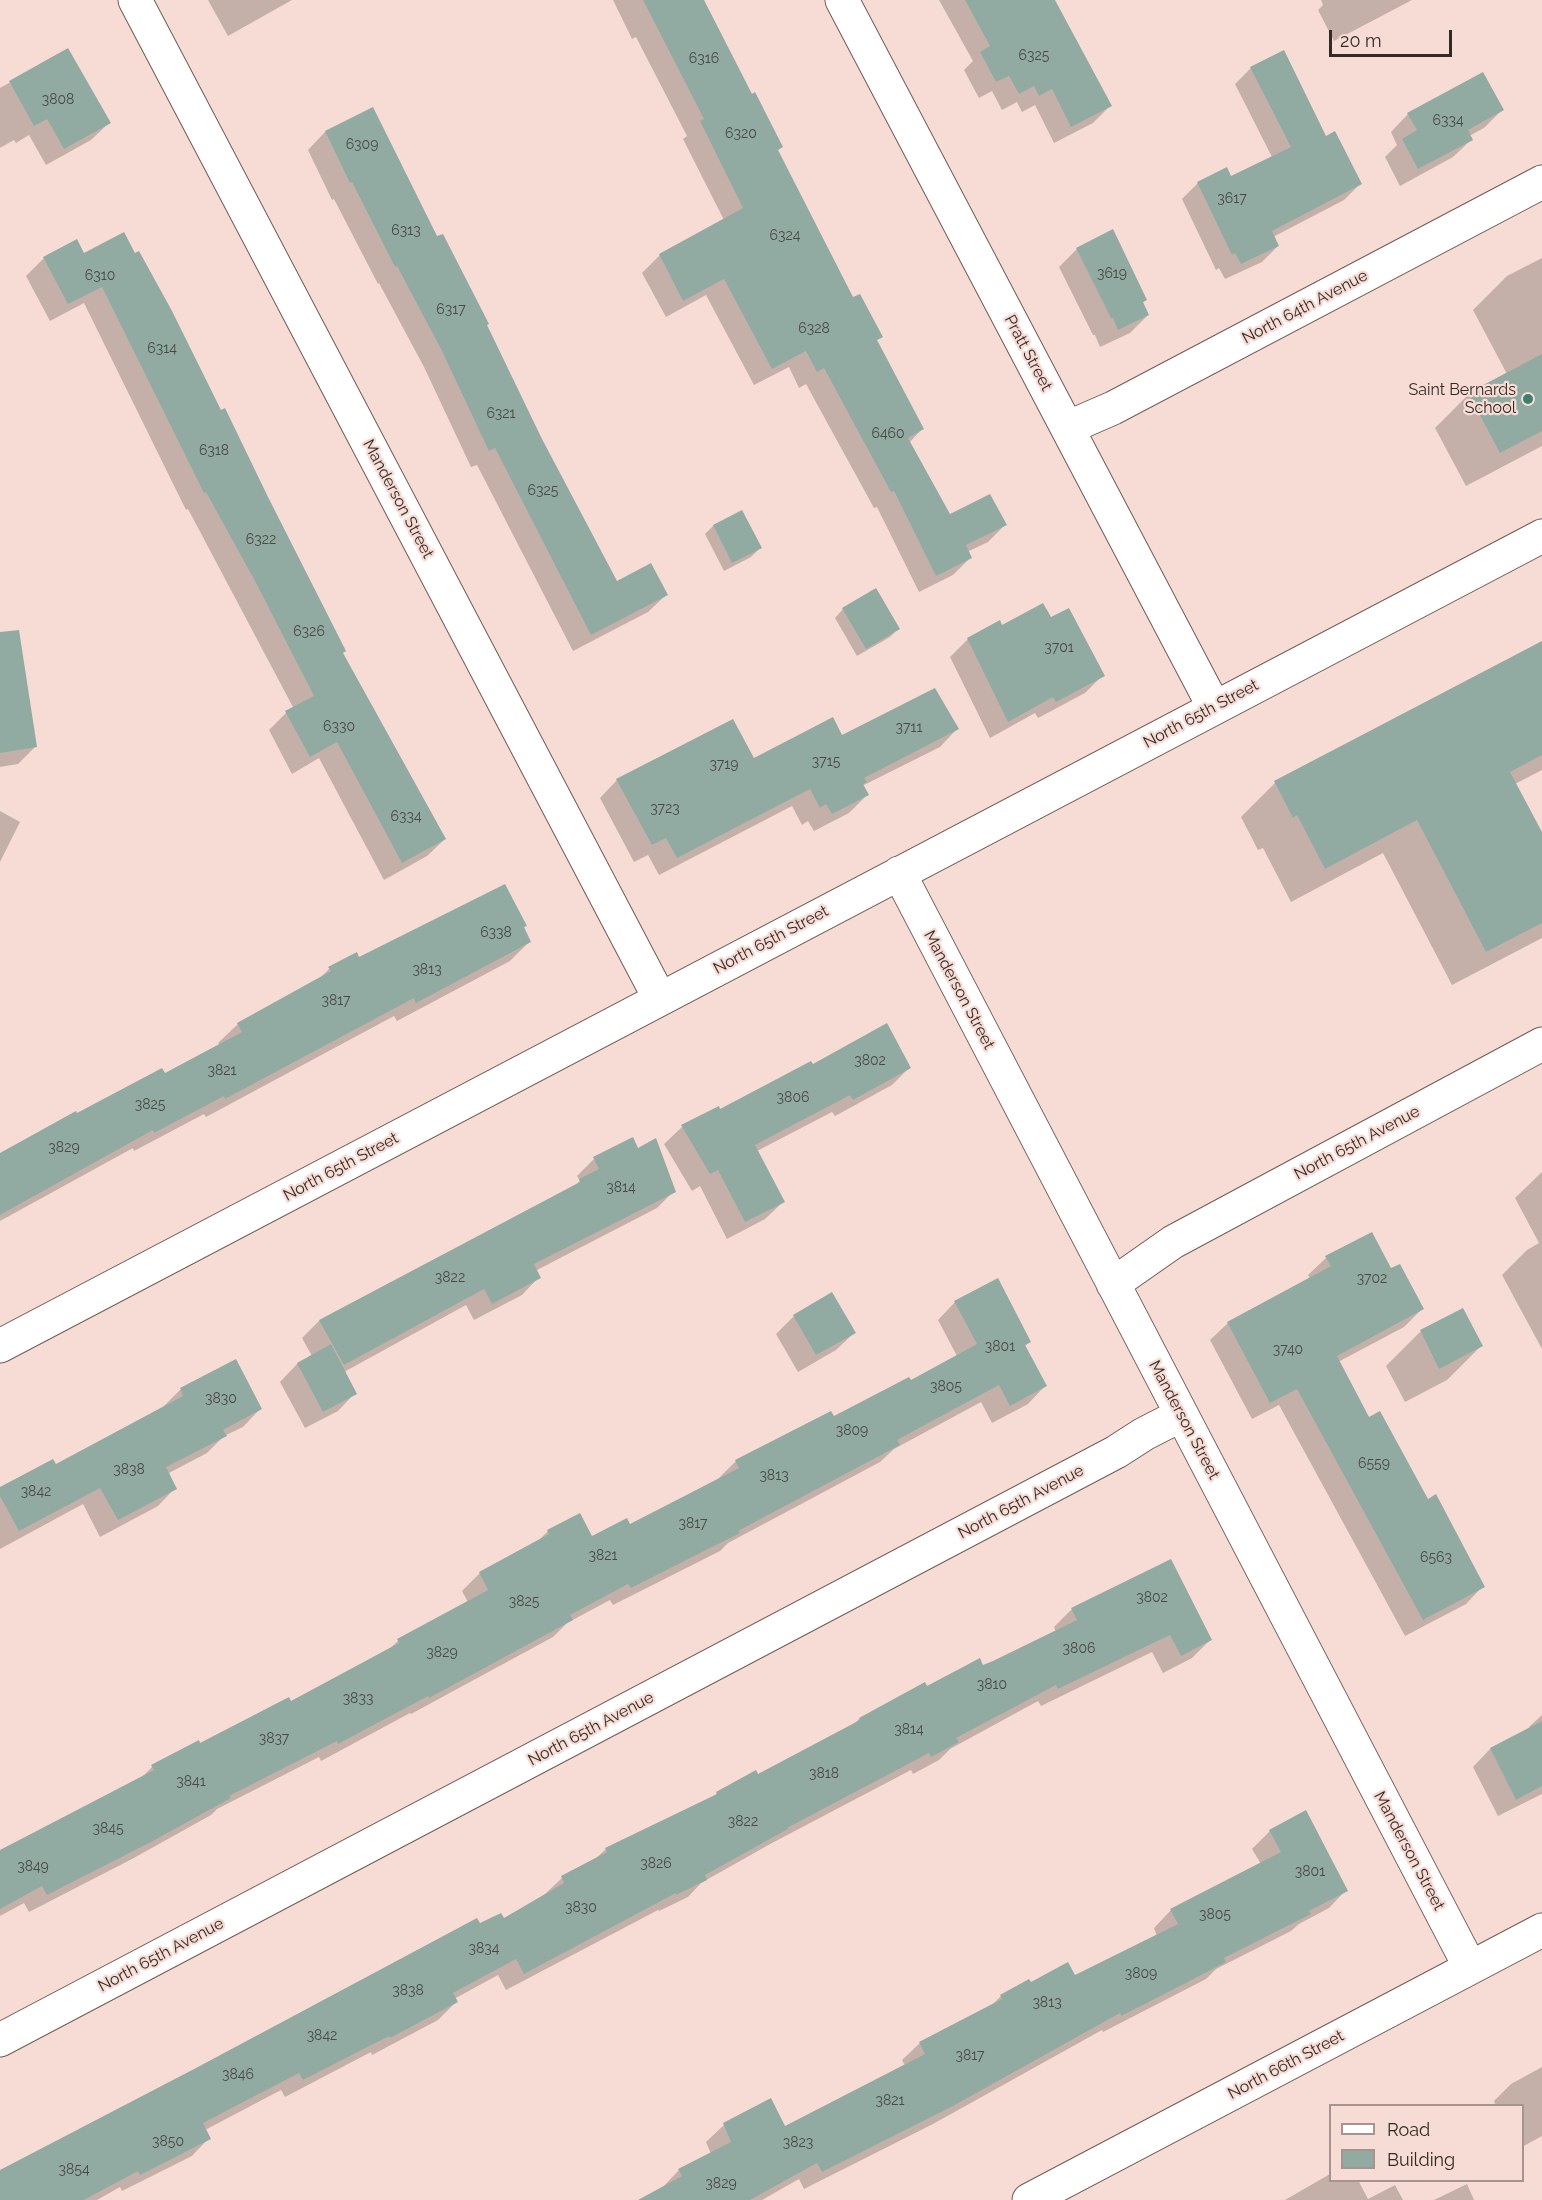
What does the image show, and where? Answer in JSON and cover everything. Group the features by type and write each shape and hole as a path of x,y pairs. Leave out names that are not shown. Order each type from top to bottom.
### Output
{"street":[{"name":"Manderson Street","path":"135,0 660,999"},
{"name":"Pratt Street","path":"842,0 1214,707"},
{"name":"North 64th Avenue","path":"1067,428 1113,408 1542,182"},
{"name":"North 65th Street","path":"0,1346 1542,536"},
{"name":"Manderson Street","path":"898,873 1470,1967"},
{"name":"North 65th Avenue","path":"1113,1284 1173,1242 1542,1044"},
{"name":"North 65th Avenue","path":"0,2040 1116,1452 1181,1415"},
{"name":"North 66th Street","path":"1029,2200 1542,1929"}],"building":[{"path":"643,0 704,0 752,94 755,92 783,147 778,150 853,297 860,294 883,337 877,340 924,429 908,438 950,514 990,494 1007,525 966,545 972,558 936,576 894,491 891,492 824,368 817,372 806,351 772,369 724,279 683,301 659,254 743,208 700,121 704,119"},
{"path":"965,0 1055,0 1112,106 1071,127 1052,89 1039,96 1034,86 1019,94 1009,76 996,82 980,52 990,46"},
{"path":"68,48 111,123 64,149 47,119 34,126 9,81"},
{"path":"1284,50 1326,136 1335,131 1362,184 1272,231 1279,246 1241,264 1235,253 1232,255 1197,182 1227,167 1231,176 1291,147 1250,67"},
{"path":"1483,72 1504,110 1468,130 1473,140 1418,169 1402,139 1417,130 1407,113"},
{"path":"373,107 437,236 443,234 489,324 487,325 542,439 617,581 651,563 668,595 591,635 495,448 489,451 441,349 397,266 395,267 352,182 350,183 325,131"},
{"path":"1113,229 1147,300 1143,302 1149,315 1118,330 1076,248"},
{"path":"124,232 135,253 139,251 172,311 221,410 225,408 346,651 343,653 446,839 402,863 337,742 310,757 285,711 314,696 255,581 206,492 204,493 102,287 68,304 43,257 77,239 84,253"},
{"path":"1542,354 1542,431 1500,453 1468,393"},
{"path":"742,510 762,548 732,563 713,525"},
{"path":"876,588 900,629 866,649 842,608"},
{"path":"1043,603 1051,617 1069,608 1105,676 1056,702 1053,697 1008,722 967,638 1000,620 1002,625"},
{"path":"19,630 37,747 0,753 0,632"},
{"path":"1542,641 1542,755 1510,772 1542,832 1542,923 1486,952 1417,820 1325,869 1297,815 1293,818 1274,781"},
{"path":"935,688 959,729 864,778 867,782 863,784 869,795 832,814 826,804 820,808 810,789 677,858 666,838 652,845 616,779 733,719 754,758 833,717 842,735"},
{"path":"505,884 527,926 524,927 531,942 416,1003 414,998 225,1099 224,1096 154,1133 153,1130 0,1215 0,1153 76,1111 77,1113 162,1068 165,1073 242,1032 237,1023 331,971 328,967 357,952 359,957"},
{"path":"887,1023 911,1068 853,1100 850,1095 755,1145 785,1202 745,1222 718,1170 710,1174 681,1125 719,1106 720,1109 811,1061 813,1064"},
{"path":"633,1137 638,1148 656,1138 676,1192 534,1264 541,1278 492,1304 484,1289 344,1365 319,1320 580,1182 579,1179 599,1169 593,1157"},
{"path":"1372,1232 1391,1268 1400,1264 1424,1309 1337,1356 1369,1417 1380,1411 1428,1499 1436,1494 1485,1587 1423,1620 1297,1389 1270,1403 1227,1322 1331,1266 1325,1256"},
{"path":"998,1278 1031,1342 1025,1345 1047,1386 1010,1406 999,1385 897,1440 900,1445 738,1531 740,1533 631,1588 628,1584 570,1615 573,1620 429,1698 428,1696 338,1744 337,1741 229,1796 231,1798 151,1842 47,1895 42,1886 0,1909 0,1850 154,1770 151,1765 199,1740 200,1743 289,1697 291,1701 399,1643 397,1639 488,1590 479,1572 549,1534 547,1530 580,1513 592,1536 627,1518 630,1524 739,1468 735,1460 831,1411 834,1416 909,1377 911,1380 977,1344 954,1301"},
{"path":"832,1292 856,1333 816,1355 793,1315"},
{"path":"1463,1308 1483,1346 1439,1369 1420,1330"},
{"path":"331,1344 357,1394 323,1412 297,1363"},
{"path":"236,1359 262,1409 223,1430 227,1436 166,1467 177,1489 118,1520 100,1488 19,1531 0,1496 0,1487 53,1459 56,1464 183,1396 180,1388"},
{"path":"1171,1559 1212,1640 1181,1656 1170,1635 1058,1689 1056,1685 956,1738 959,1742 931,1757 929,1753 787,1828 705,1875 707,1880 676,1895 676,1893 524,1974 516,1959 453,1993 458,2002 390,2038 389,2036 303,2080 299,2073 203,2123 211,2139 140,2175 138,2171 84,2200 0,2200 0,2170 477,1918 480,1923 501,1913 504,1918 564,1883 561,1876 607,1852 605,1848 717,1794 716,1792 756,1770 758,1774 860,1720 859,1718 925,1682 927,1686 980,1658 983,1665 993,1661 1077,1620 1071,1608"},
{"path":"1542,1721 1542,1786 1516,1800 1490,1748"},
{"path":"1306,1810 1348,1891 1309,1911 1311,1914 1224,1958 1226,1962 1121,2016 1120,2013 953,2106 822,2172 817,2163 750,2200 638,2200 682,2176 678,2169 731,2142 723,2123 771,2098 785,2126 925,2054 919,2042 1002,1999 1000,1995 1029,1979 1031,1982 1068,1962 1075,1975 1178,1924 1170,1909 1281,1852 1269,1830"}],"place":[{"name":"Saint Bernards School","path":"1528,399"}]}
